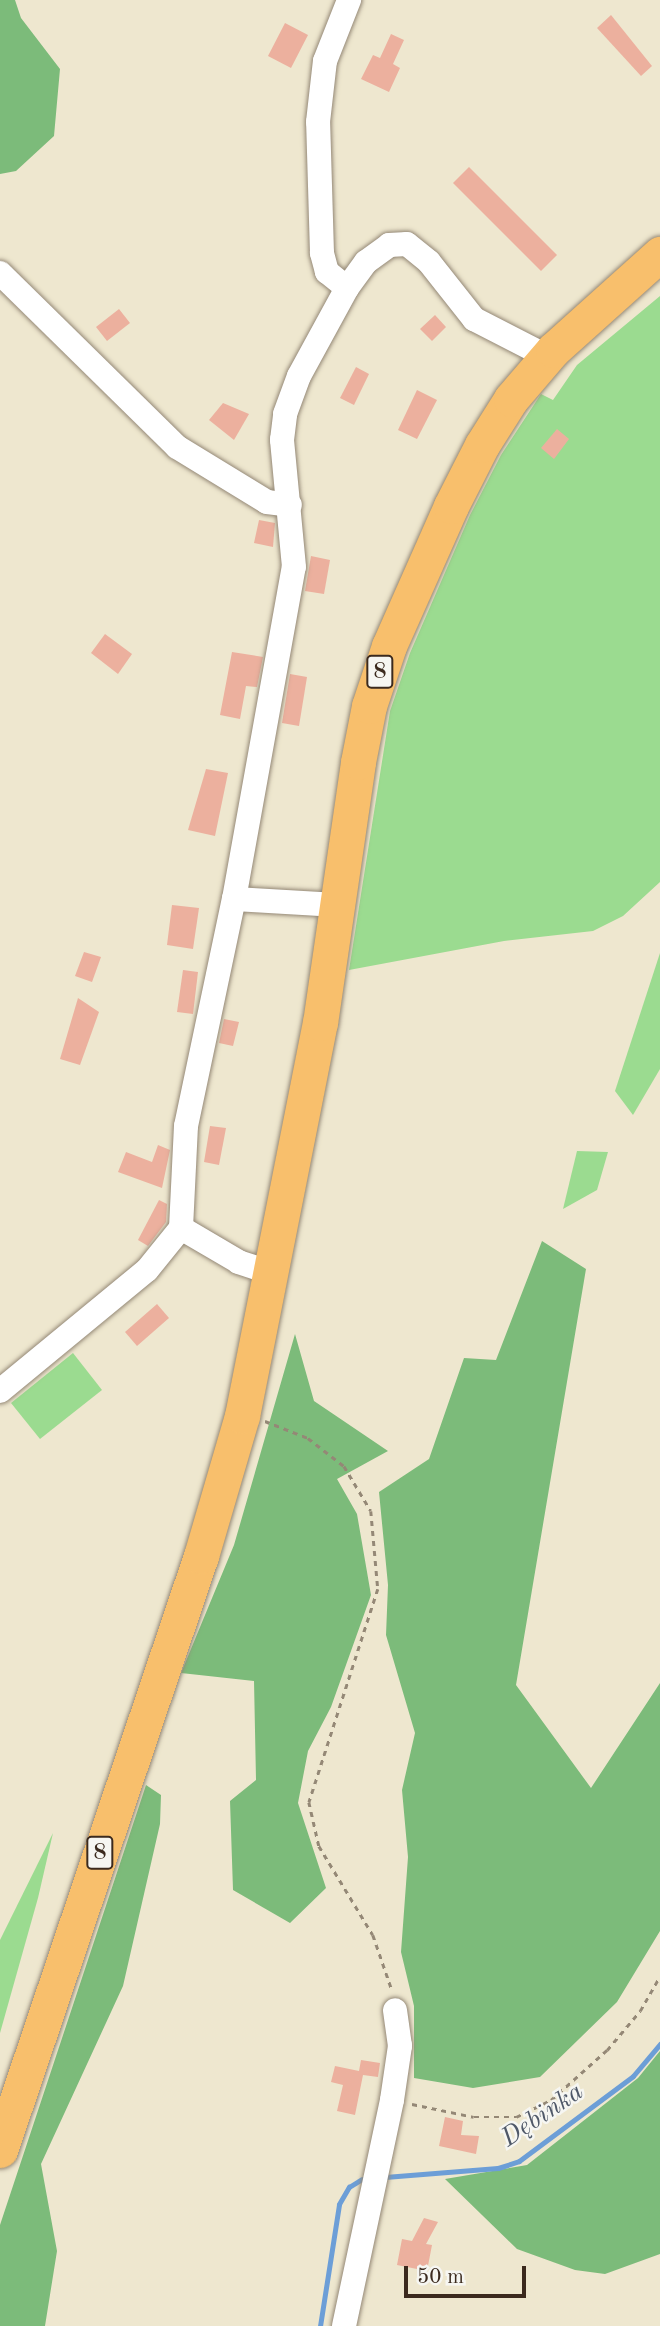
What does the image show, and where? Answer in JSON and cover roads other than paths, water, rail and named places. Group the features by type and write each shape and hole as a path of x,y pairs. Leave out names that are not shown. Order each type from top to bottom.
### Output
{"highway":[{"name":"8","path":"0,2150 201,1556 242,1416 320,1023 358,762 369,706 389,646 481,444 546,356 660,254"}],"street":[{"path":"347,288 327,272 323,253 318,122 325,61 349,0"},
{"path":"0,1391 147,1270 181,1228 186,1126 234,899 295,567 282,440 285,414 299,376 347,288 377,251 389,245 407,244 429,262 474,319 546,356"},
{"path":"0,273 177,447 256,496 290,505"},
{"path":"234,899 338,905"},
{"path":"181,1228 239,1262 272,1273"},
{"path":"344,2326 392,2100 400,2046 395,2010"}],"waterway":[{"name":"Dębinka","path":"385,2177 498,2168 519,2161 633,2076 660,2044"},
{"name":"Dębinka","path":"320,2326 339,2204 349,2187 362,2179"}]}
